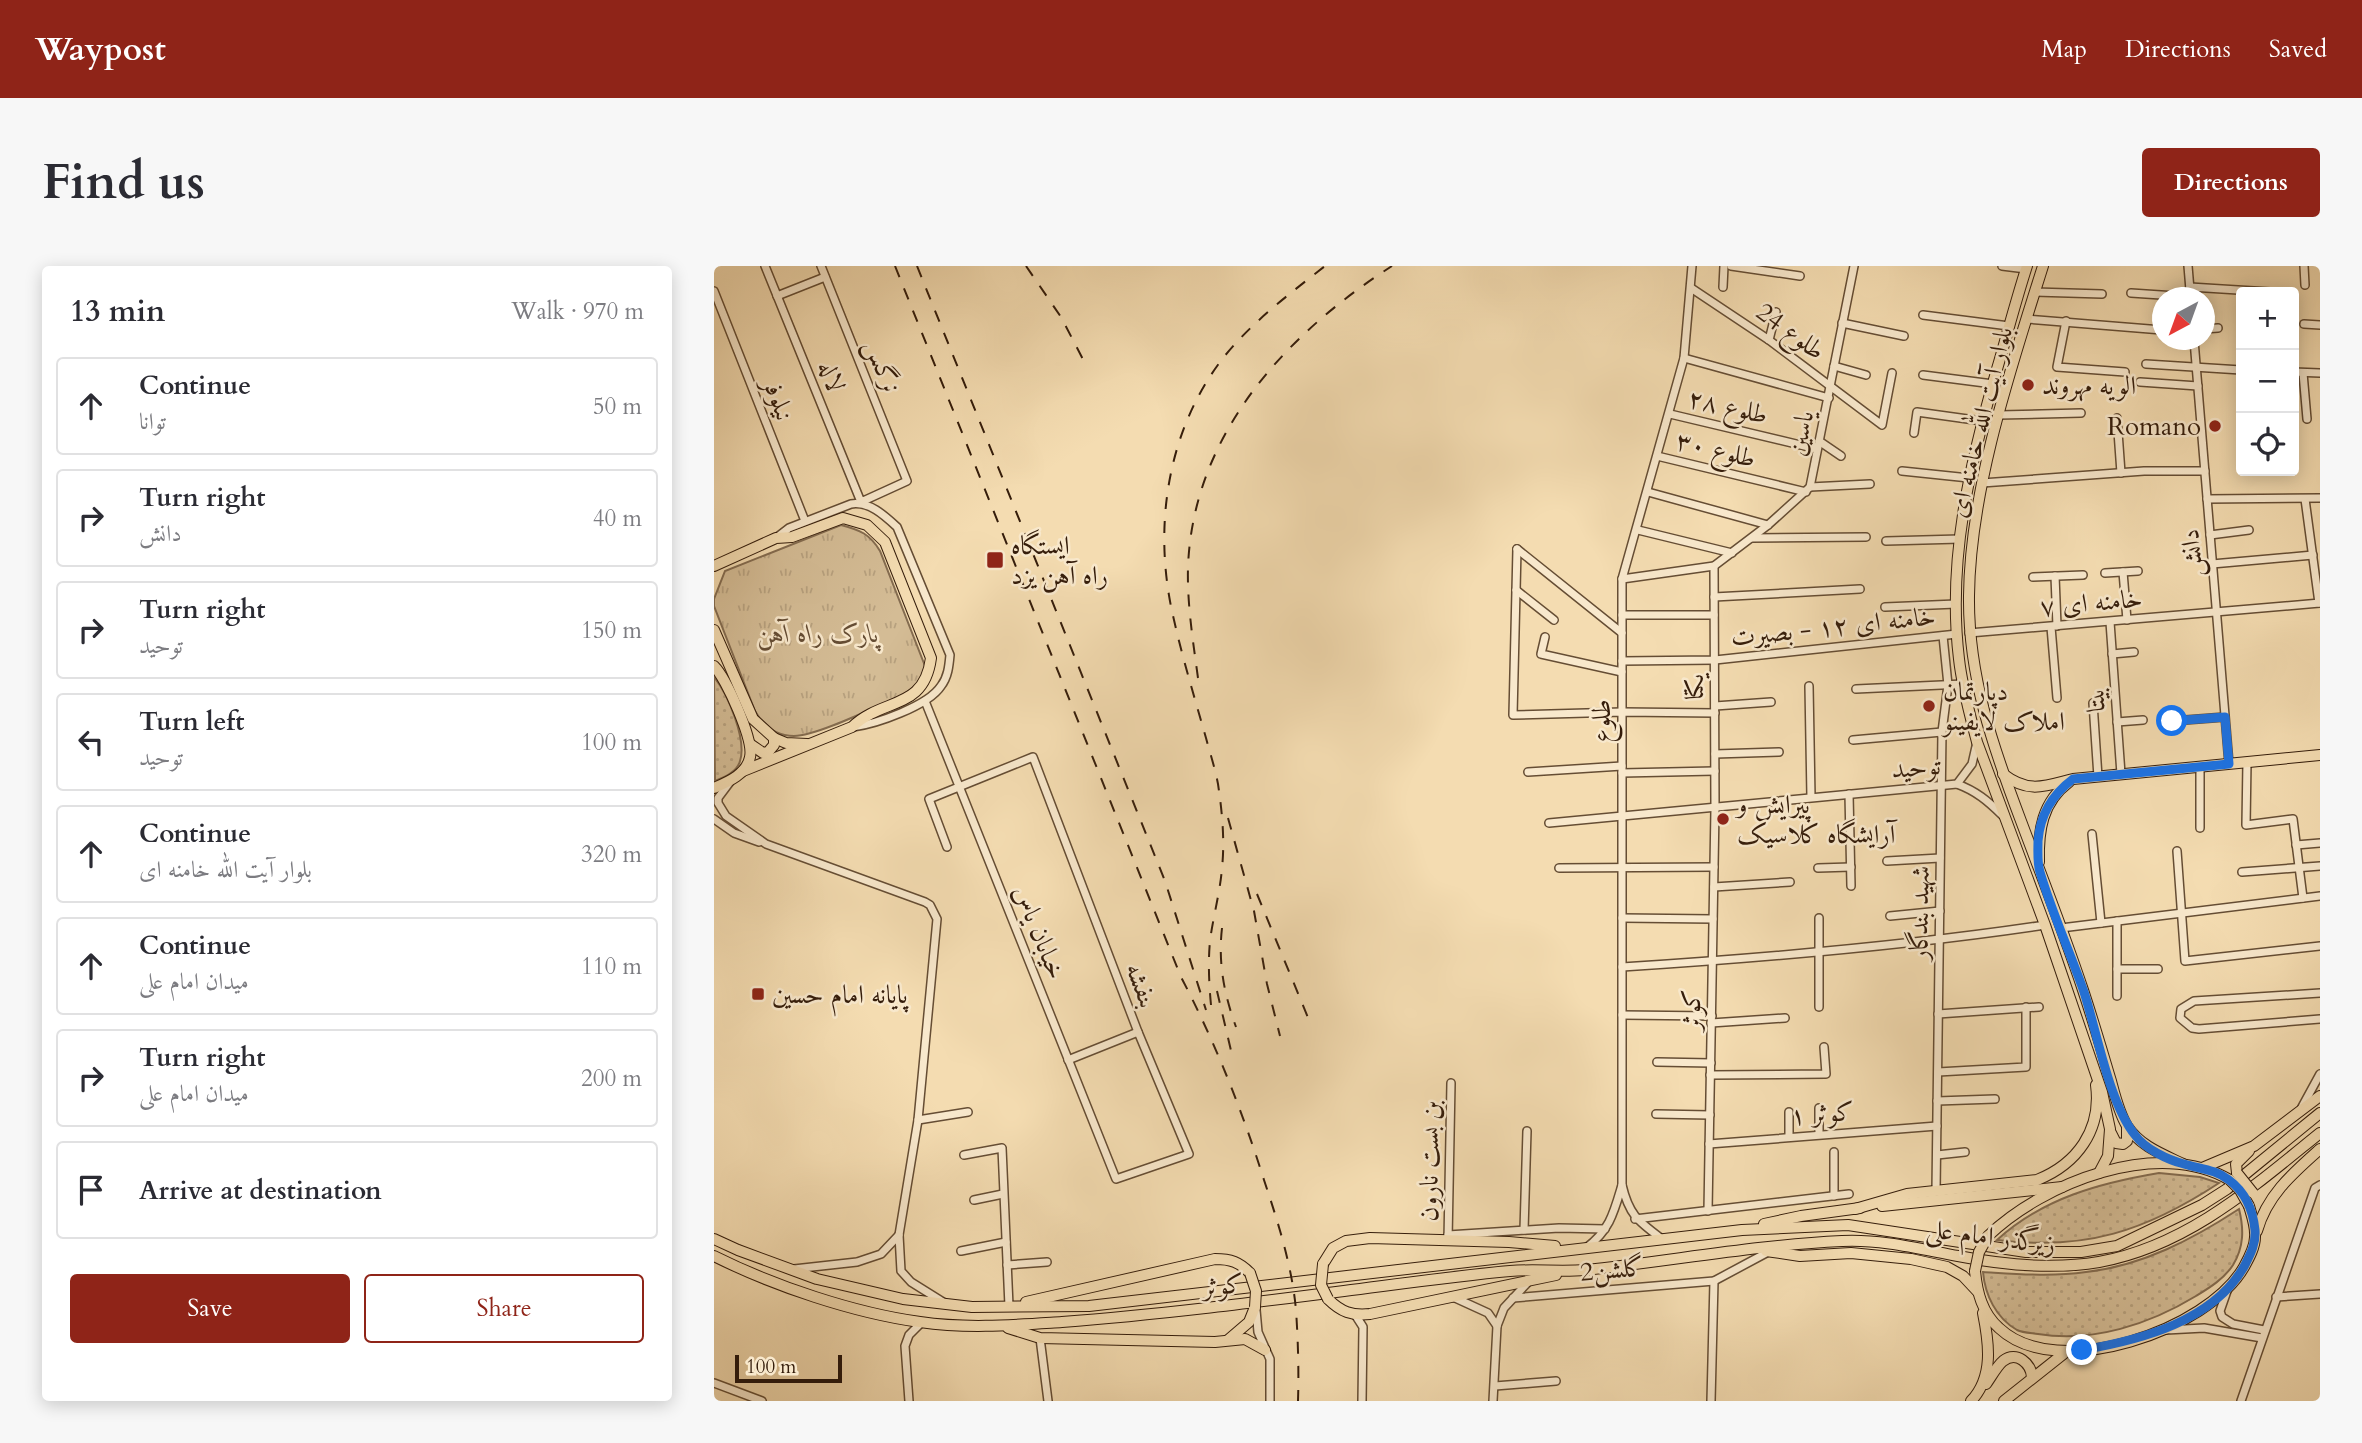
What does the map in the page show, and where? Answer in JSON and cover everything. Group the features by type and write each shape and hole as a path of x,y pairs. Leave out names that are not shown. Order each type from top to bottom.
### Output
{"main road":[{"name":"بلوار آیت الله خامنه ای","path":"2043,266 1982,483 1970,565 1969,633 1981,706 2084,991 2117,1102 2127,1126 2146,1146 2183,1164"},
{"name":"بلوار آیت الله خامنه ای","path":"2026,267 1982,421 1969,478 1960,539 1957,634 1964,684 1977,742 2092,1057 2110,1129 2108,1156 2099,1173"},
{"path":"714,573 718,564 776,538 792,537 843,518 867,525 885,542 930,658 929,675 918,691 863,717 852,727 743,771 714,788"},
{"path":"714,630 753,719 774,738 786,743 814,744"},
{"path":"714,666 723,678 750,744 750,757 743,771"},
{"path":"750,744 762,753 772,749 774,738"},
{"path":"2003,773 2021,785 2034,788 2098,776 2320,755"},
{"path":"2039,870 2038,843 2042,818 2056,794 2073,779"},
{"path":"1855,1209 1907,1194 2037,1180 2056,1172 2081,1149 2092,1125 2097,1094 2092,1057"},
{"path":"2255,1238 2249,1206 2233,1177 2236,1164 2254,1146 2320,1096"},
{"name":"زیرگذر امام علی","path":"1742,1230 1849,1225 2026,1252 2081,1252 2118,1246 2202,1205 2227,1189 2320,1113"},
{"path":"2110,1129 2116,1143 2123,1144 2127,1141 2127,1126"},
{"name":"زیرگذر امام علی","path":"1745,1248 1848,1241 1913,1247 2026,1266 2061,1267 2101,1261 2138,1251 2210,1218 2320,1133"},
{"path":"2202,1168 2254,1146"},
{"path":"1973,1398 1987,1372 1989,1356 1975,1271 1979,1252 1988,1236 2025,1206 2062,1187 2099,1173 2141,1166 2183,1164 2233,1177 2257,1196 2266,1197 2320,1149"},
{"path":"1982,1306 1998,1328 2020,1343 2046,1349 2067,1351 2109,1346 2159,1331 2192,1314 2227,1290 2240,1273 2265,1209 2288,1178"},
{"path":"1979,1186 1995,1194"},
{"path":"1742,1230 1801,1216 2062,1187"},
{"name":"کوثر","path":"714,1239 787,1269 859,1290 950,1306 1009,1307 1089,1306 1742,1230"},
{"path":"1582,1270 1356,1316 1346,1313 1328,1299 1321,1285 1323,1264 1333,1248 1346,1241 1448,1237 1583,1248"},
{"path":"1745,1248 1800,1256 1851,1253 1911,1259 1947,1267 1963,1276 1978,1292"},
{"name":"کوثر","path":"714,1256 779,1284 855,1308 921,1323 999,1326 1139,1316 1514,1270 1582,1270 1745,1248"},
{"path":"1009,1307 1085,1287 1215,1259 1229,1259 1241,1264 1250,1273 1256,1290 1255,1309 1242,1329 1228,1340"},
{"path":"999,1326 1041,1338 1245,1339 1265,1350"},
{"path":"2004,1401 2067,1351"},
{"path":"1973,1398 2009,1358 2025,1362 2032,1377"}],"street":[{"name":"لاله","path":"765,266 861,502"},
{"name":"نرگس","path":"821,266 907,481 861,502"},
{"name":"طلوع","path":"1622,1185 1622,579 1685,358 1692,266"},
{"path":"1723,287 1724,266"},
{"path":"1731,266 1800,276"},
{"name":"یاسین","path":"1714,566 1808,490 1854,266"},
{"path":"2002,266 2026,267"},
{"path":"2188,266 2190,287"},
{"path":"2304,266 2305,285"},
{"path":"777,296 825,277"},
{"name":"طلوع 24","path":"1691,288 1769,340 1882,425 1892,373"},
{"path":"2215,289 2236,290"},
{"name":"نیلوفر","path":"714,291 805,522"},
{"path":"2035,292 2102,293"},
{"path":"2131,293 2152,294"},
{"path":"1769,340 1776,312"},
{"path":"1923,315 2009,326"},
{"path":"2027,319 2152,329"},
{"path":"2066,321 2057,367 2125,372"},
{"path":"1842,323 1904,336"},
{"path":"2305,324 2320,325"},
{"name":"دانش","path":"2195,350 2229,764"},
{"path":"1685,358 1829,398"},
{"path":"2146,365 2236,370"},
{"path":"1834,366 1866,375"},
{"path":"2299,373 2320,373"},
{"path":"2303,373 2307,419"},
{"path":"1923,375 1993,384"},
{"path":"2140,382 2198,386"},
{"path":"1914,433 1917,412 1982,421"},
{"path":"1999,415 2081,413"},
{"name":"طلوع ۲۸","path":"1670,414 1818,445"},
{"path":"2117,418 2120,473"},
{"path":"1818,445 1841,457"},
{"name":"طلوع ۳۰","path":"1657,456 1808,490 1870,484"},
{"path":"1902,471 1969,478"},
{"path":"1982,483 2120,473 2205,471"},
{"path":"1648,492 1768,525"},
{"path":"2207,499 2320,498"},
{"path":"2305,499 2319,603"},
{"path":"776,538 789,528 851,504 861,502 883,514 897,527 950,655 947,676 941,687 925,701 868,725 852,727"},
{"path":"1638,530 1732,553"},
{"path":"2210,536 2249,530"},
{"path":"1751,538 1866,537"},
{"path":"1886,541 1960,539"},
{"path":"1622,633 1517,549 1513,715 1715,710 1771,702"},
{"path":"2213,564 2314,555"},
{"path":"1622,579 1714,566"},
{"name":"یکتا","path":"1714,566 1715,809"},
{"path":"2105,573 2138,571"},
{"path":"2123,572 2127,620"},
{"path":"2033,577 2083,575"},
{"path":"2055,576 2057,698"},
{"path":"1714,597 1860,589"},
{"path":"1516,590 1554,620"},
{"name":"خامنه ای ۷","path":"1969,633 2319,603"},
{"path":"1885,607 1956,604"},
{"path":"1622,615 1714,615"},
{"name":"بیتا","path":"2110,622 2121,774"},
{"name":"خامنه ای ۱۲ - بصیرت","path":"1622,662 1715,660 1957,634"},
{"name":"شهید بندگار","path":"1936,1191 1942,732 1948,685 1943,636"},
{"path":"1545,637 1541,654 1622,673"},
{"path":"2112,654 2134,652"},
{"path":"1856,689 1964,684"},
{"path":"1809,687 1811,797"},
{"name":"خیابان یاس","path":"925,701 1116,1179"},
{"path":"2093,703 2098,776"},
{"path":"2172,721 2225,717"},
{"path":"2117,722 2143,720"},
{"path":"1853,740 1942,732"},
{"name":"توحید","path":"1549,823 1957,784 1972,764 1977,742"},
{"path":"1715,754 1779,752"},
{"name":"بنفشه","path":"959,786 1033,757 1138,1032 1189,1154 1116,1179"},
{"path":"2247,762 2246,825 2293,819 2303,898"},
{"path":"2200,767 2200,828"},
{"path":"1528,772 1715,771"},
{"path":"730,781 718,798 720,809 766,845"},
{"path":"1957,784 1987,800 2005,817"},
{"path":"947,847 929,799 959,786"},
{"path":"1849,794 1851,886"},
{"name":"کوثر","path":"1708,1211 1715,809"},
{"path":"714,819 734,833 925,902 935,912 937,919 918,1120 899,1235 901,1271 911,1282 950,1306"},
{"path":"2092,834 2101,923"},
{"path":"2296,845 2320,843"},
{"path":"2177,851 2185,961 2320,946"},
{"path":"1887,861 1940,858"},
{"path":"2242,872 2320,866"},
{"path":"1559,868 1714,867"},
{"path":"1818,868 1851,867"},
{"path":"1714,887 1790,883"},
{"path":"2061,928 2320,896"},
{"path":"1890,916 1940,911"},
{"path":"1622,918 1713,919"},
{"path":"1819,918 1819,1007"},
{"path":"2117,921 2117,996"},
{"path":"1622,967 1939,941 2045,925"},
{"path":"2117,969 2158,969"},
{"path":"2320,993 2194,1001 2181,1009 2180,1018 2192,1028 2199,1029 2320,1019"},
{"path":"1938,1072 2026,1067 2026,1007"},
{"path":"1938,1014 2039,1007"},
{"path":"1622,1015 1711,1020 1785,1018"},
{"path":"1068,1060 1138,1032"},
{"path":"1710,1075 1826,1074 1824,1047"},
{"path":"1657,1062 1711,1063"},
{"path":"2299,1111 2320,1074"},
{"name":"بن بست نارون","path":"1448,1237 1451,1083"},
{"path":"1937,1101 1996,1099"},
{"path":"1818,1108 1819,1134"},
{"path":"918,1120 968,1112"},
{"path":"1789,1112 1789,1136"},
{"path":"1656,1114 1710,1115"},
{"name":"کوثر ۱","path":"1709,1144 1937,1126"},
{"path":"1524,1230 1527,1132"},
{"path":"964,1155 1002,1148 1009,1307"},
{"path":"1834,1152 1834,1196"},
{"path":"1937,1155 1965,1152"},
{"path":"1622,1185 1626,1204 1635,1219 1662,1240"},
{"path":"1583,1248 1598,1239 1613,1218 1622,1185"},
{"path":"2241,1401 2315,1188 2320,1185"},
{"path":"974,1199 1003,1194"},
{"path":"1635,1219 1849,1194"},
{"path":"1789,1202 1801,1216"},
{"path":"1448,1237 1524,1230 1605,1229"},
{"path":"787,1269 820,1268 857,1262 881,1254 899,1235"},
{"path":"961,1251 1006,1242"},
{"path":"1712,1401 1714,1281 1770,1251"},
{"path":"1007,1265 1047,1262"},
{"path":"1493,1401 1497,1326 1504,1308 1531,1280"},
{"name":"گلشن2","path":"1513,1298 1714,1281"},
{"path":"2227,1290 2220,1311 2222,1317 2233,1324 2263,1334"},
{"path":"2276,1297 2320,1294"},
{"path":"1453,1297 1488,1313 1497,1326"},
{"path":"1255,1309 1258,1332 1270,1359 1270,1401"},
{"path":"1356,1316 1363,1327 1362,1401"},
{"path":"909,1401 905,1346 909,1335 921,1323"},
{"path":"2159,1331 2204,1328 2263,1334"},
{"path":"1041,1338 1048,1401"},
{"path":"1495,1386 1556,1381"},
{"path":"714,1383 762,1401"}],"green space":[{"name":"پارک راه آهن","path":"841,525 864,534 880,551 925,666 917,684 901,696 817,731 794,736 781,734 766,725 755,711 714,606 714,599 725,571"},
{"path":"714,677 725,694 741,741 740,761 736,768 715,781"},
{"path":"2159,1173 2200,1177 2219,1183 2166,1214 2114,1234 2059,1242 1997,1240 2033,1213 2073,1194"},
{"path":"2239,1209 2242,1224 2241,1245 2229,1270 2216,1283 2196,1296 2140,1323 2079,1336 2022,1332 2003,1319 1986,1289 1983,1272 2060,1274 2127,1264 2185,1241"}],"railway":[{"path":"895,266 1181,977 1216,1051 1247,1128 1279,1228 1291,1277 1297,1321 1298,1401"},
{"path":"917,266 1165,881 1206,1010"},
{"path":"1026,266 1061,317 1087,367"},
{"path":"1211,1005 1209,949 1222,868 1222,815 1218,784 1181,650 1168,587 1165,553 1168,486 1187,421 1201,391 1220,362 1256,323 1325,266"},
{"path":"1198,678 1189,609 1188,567 1194,519 1207,473 1227,431 1252,392 1282,356 1316,323 1392,266"},
{"path":"1228,818 1254,911 1267,984 1280,1036"},
{"path":"1257,894 1309,1020"},
{"path":"1222,928 1223,978 1236,1027"},
{"path":"1217,991 1233,1059"}],"place":[{"name":"الویه مهروند","path":"2028,385"},
{"name":"Romano","path":"2215,426"},
{"name":"ایستگاه راه آهن یزد","path":"995,560"},
{"name":"دپارتمان املاک لایفینو","path":"1929,706"},
{"name":"پیرایش و آرایشگاه کلاسیک","path":"1723,819"},
{"name":"پایانه امام حسین","path":"758,994"}],"route":[{"path":"2082,1350 2141,1338 2183,1320 2214,1301 2240,1273 2253,1248 2255,1238 2249,1206 2230,1180 2216,1172 2183,1164 2155,1152 2127,1126 2117,1102 2084,991 2039,870 2038,843 2042,818 2056,794 2073,779 2229,764 2225,717 2172,721"}]}
